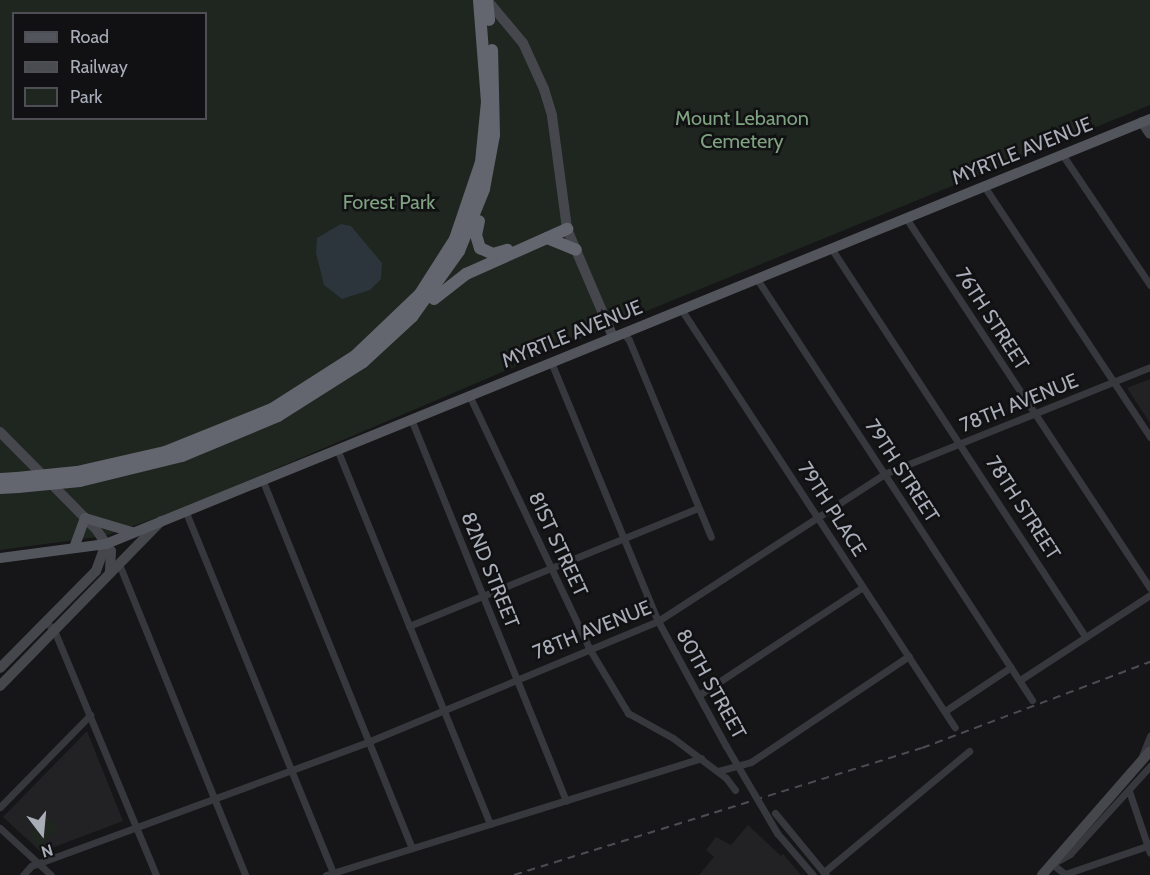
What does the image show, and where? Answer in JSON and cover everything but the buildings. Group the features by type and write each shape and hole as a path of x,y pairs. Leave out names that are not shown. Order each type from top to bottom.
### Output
{"highway":[{"path":"479,0 484,17 496,98 489,170 476,232 483,250 500,253 566,226"},
{"path":"79,476 165,452 272,409 335,372 415,300 455,239 481,162 487,102 484,17 487,0"},
{"path":"412,317 459,251 489,170"},
{"path":"1,481 18,482 79,476 182,456 278,416 350,371 461,277 547,238 566,226"},
{"path":"547,238 576,250"}],"main road":[{"path":"487,0 523,44 544,89 555,132 566,226 618,335"},
{"path":"1146,120 1150,134"},
{"name":"MYRTLE AVENUE","path":"0,558 106,544 1146,120"},
{"path":"0,432 85,518 111,550 110,573"},
{"path":"85,518 132,532"},
{"path":"74,548 85,518"},
{"path":"0,668 110,573 164,519"},
{"path":"0,686 96,571 106,544"},
{"path":"1042,875 1145,765 1150,751"}],"street":[{"path":"1062,154 1150,285"},
{"path":"984,186 1150,437"},
{"name":"76TH STREET","path":"906,218 1150,588"},
{"name":"78TH STREET","path":"831,249 1086,637"},
{"name":"79TH STREET","path":"757,279 1032,700"},
{"name":"79TH PLACE","path":"681,309 955,727"},
{"path":"618,335 629,340 711,537"},
{"name":"80TH STREET","path":"551,362 658,621 726,746 777,833 813,875"},
{"name":"78TH AVENUE","path":"23,875 38,863 370,741 516,678 658,621 884,474 1150,367"},
{"name":"81ST STREET","path":"469,395 590,650 628,713 701,758 718,771 735,790"},
{"name":"82ND STREET","path":"411,419 566,801"},
{"path":"337,449 490,824"},
{"path":"262,479 412,848"},
{"path":"409,626 698,508"},
{"path":"185,510 291,769 330,874 701,758"},
{"path":"119,564 245,875"},
{"path":"699,695 863,587"},
{"path":"1020,680 1150,595"},
{"path":"50,626 90,715 156,875"},
{"path":"718,771 751,762 909,657"},
{"path":"945,711 1011,667"},
{"path":"0,807 90,715"},
{"path":"1129,791 1149,850 1065,874 1052,864 1070,854 1129,791 1145,765 1150,736"},
{"path":"775,813 825,874 969,751"},
{"path":"0,828 51,875"}],"shaded area":[{"path":"341,224 351,226 382,263 381,279 370,290 342,299 324,285 316,253 317,238"},
{"path":"1150,379 1150,423 1127,388"},
{"path":"87,731 123,821 41,852 3,817"},
{"path":"748,825 781,856 783,854 801,875 699,875 714,857 706,850 716,837 731,845"}],"green space":[{"name":"Forest Park","path":"0,0 1150,0 1150,105 622,321 184,508 105,536 0,550"},
{"path":"46,817 58,828 40,847 28,836"}],"railway":[{"path":"514,875 922,748 1150,662"}],"park label":[{"name":"Mount Lebanon Cemetery","path":"742,130"}]}
